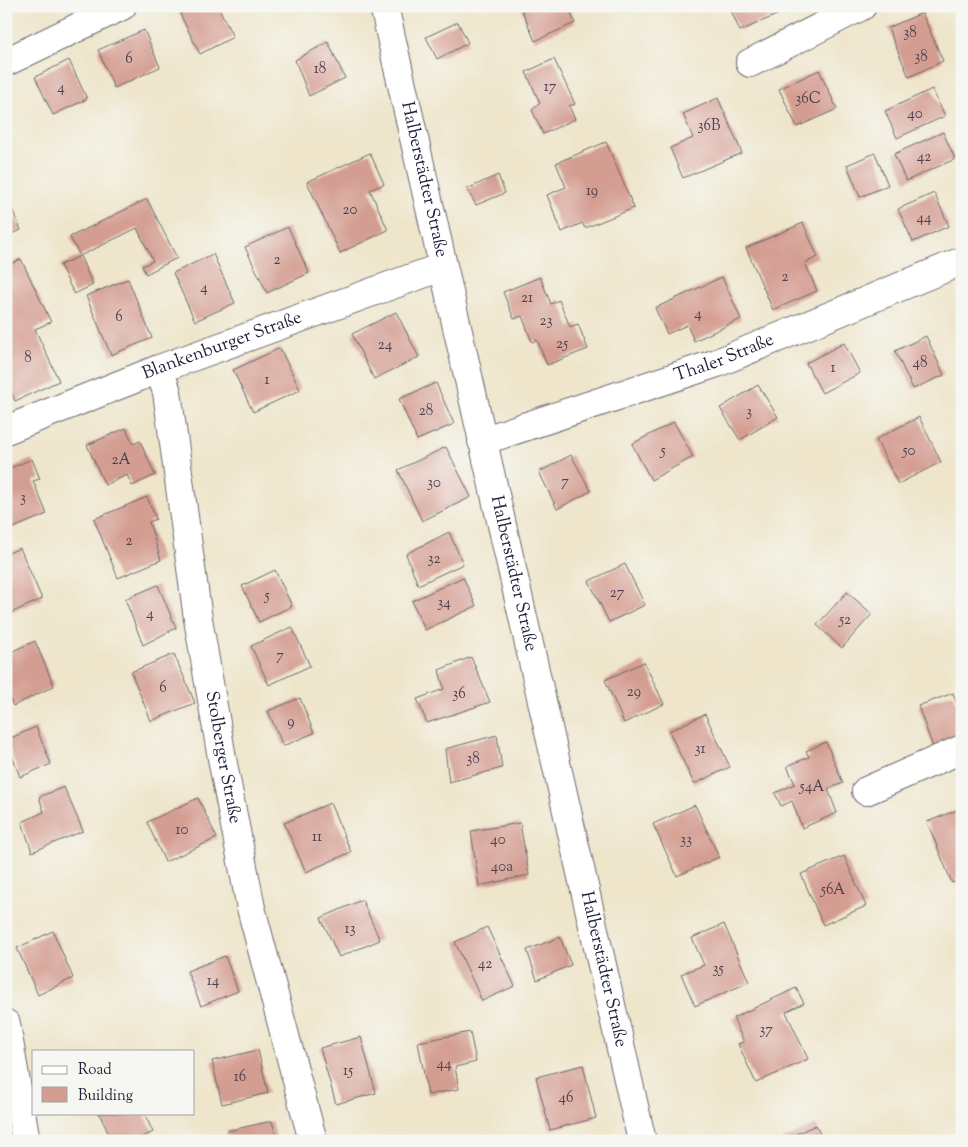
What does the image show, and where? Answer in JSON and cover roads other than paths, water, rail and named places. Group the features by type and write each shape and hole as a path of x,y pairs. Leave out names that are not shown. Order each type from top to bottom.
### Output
{"street":[{"path":"6,62 122,6"},
{"name":"Halberstädter Straße","path":"384,6 642,1141"},
{"path":"750,63 862,6"},
{"name":"Thaler Straße","path":"482,442 717,363 962,260"},
{"name":"Blankenburger Straße","path":"6,430 159,369 442,267"},
{"name":"Stolberger Straße","path":"159,369 167,392 198,619 223,764 251,908 312,1141"},
{"path":"866,791 962,749"},
{"path":"6,1024 26,1141"}]}
